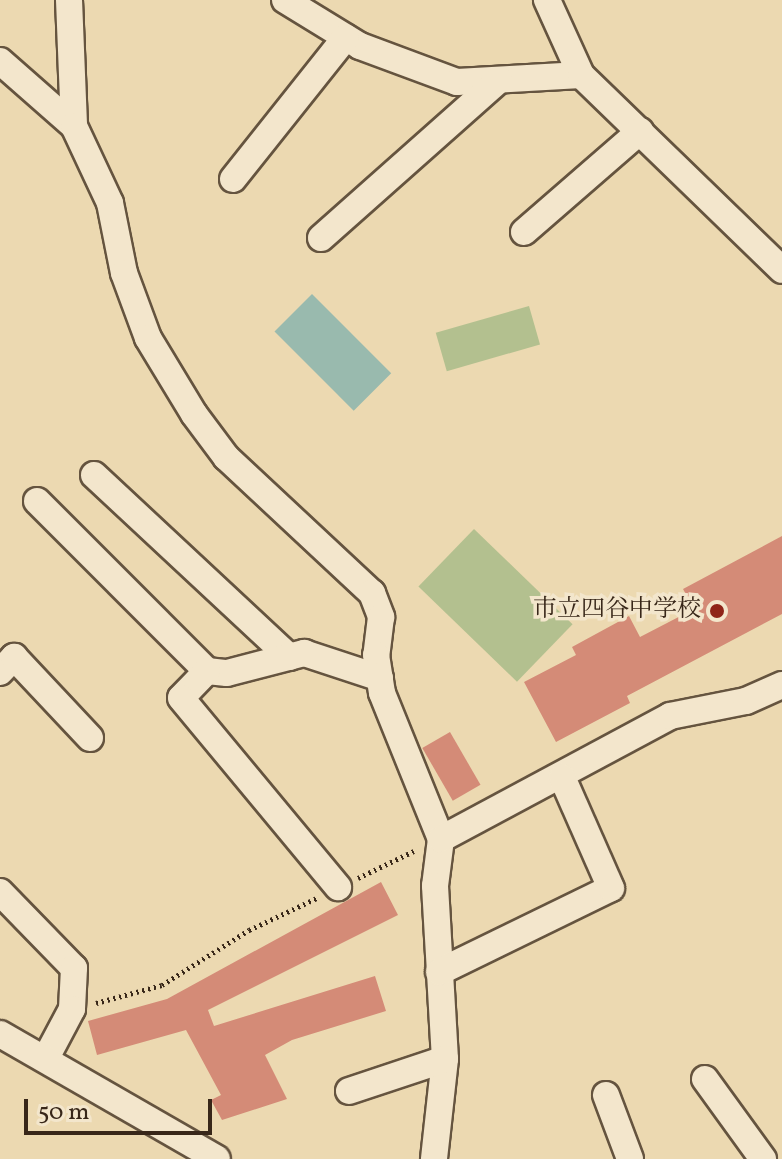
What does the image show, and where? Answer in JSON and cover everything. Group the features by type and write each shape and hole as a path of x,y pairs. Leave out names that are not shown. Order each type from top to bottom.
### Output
{"street":[{"path":"69,0 74,126 110,203 124,273 167,372 226,457 372,593 381,617 380,678 393,728 441,839 435,886 445,1059 434,1159"},
{"path":"285,0 346,37 457,82 581,75"},
{"path":"547,0 581,75 750,244 782,270"},
{"path":"233,179 346,37"},
{"path":"0,61 74,126"},
{"path":"321,238 499,80"},
{"path":"524,232 640,131"},
{"path":"94,475 289,657"},
{"path":"37,501 207,671 227,673 304,653 380,678"},
{"path":"0,672 14,657 90,738"},
{"path":"207,671 181,698 338,887"},
{"path":"441,839 562,777 670,716 746,701 782,685"},
{"path":"439,972 611,888 562,777"},
{"path":"0,892 74,968 72,1009 47,1056"},
{"path":"0,1034 47,1056 204,1156"},
{"path":"349,1091 445,1059"},
{"path":"705,1079 763,1159"},
{"path":"606,1095 630,1159"}],"path":[{"path":"72,1009 162,985 249,930 441,839"}],"green space":[{"path":"529,306 540,344 447,371 436,333"},
{"path":"474,529 573,624 517,682 418,587"}],"water":[{"path":"312,294 391,373 354,411 275,331"}],"building":[{"path":"782,536 782,614 627,696 630,703 556,742 524,682 576,655 572,647 629,616 640,637 694,609 683,589"},
{"path":"450,732 481,785 453,801 422,748"},
{"path":"381,882 398,915 208,1010 214,1026 375,976 386,1011 292,1040 265,1055 287,1099 222,1120 211,1100 221,1095 186,1030 97,1055 88,1021 167,999"}],"place":[{"name":"市立四谷中学校","path":"717,611"}]}
